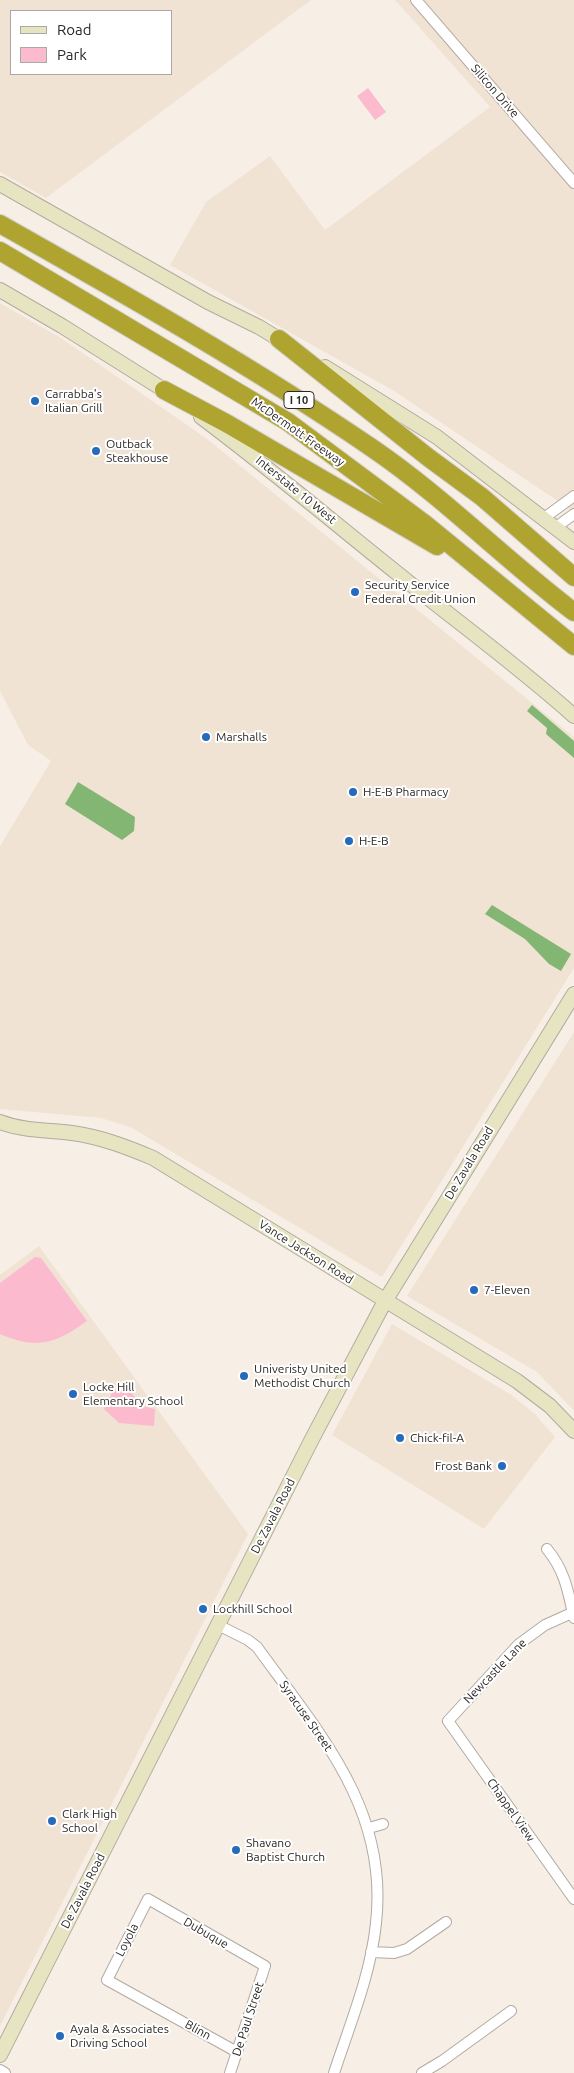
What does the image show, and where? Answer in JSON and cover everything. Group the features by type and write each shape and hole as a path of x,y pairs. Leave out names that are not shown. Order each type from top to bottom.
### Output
{"highway":[{"name":"McDermott Freeway","path":"0,224 186,328 245,364 373,448 442,501 574,612"},
{"name":"McDermott Freeway","path":"0,251 288,422 502,585 574,646"},
{"path":"279,339 429,458 482,497 574,576"},
{"path":"164,390 226,423 502,585"}],"main road":[{"path":"0,184 208,302 259,327 438,436 574,542"},
{"name":"Interstate 10 West","path":"0,290 62,326 164,390 223,433 300,492 396,572 526,674 574,716"},
{"name":"De Zavala Road","path":"0,2055 385,1301 574,994"},
{"name":"Vance Jackson Road","path":"4,1127 92,1137 124,1146 153,1158 529,1389 550,1406 574,1431"}],"street":[{"name":"Silicon Drive","path":"416,0 574,183"},
{"path":"544,518 574,496"},
{"path":"556,527 574,514"},
{"path":"547,1549 563,1573 574,1614"},
{"name":"Newcastle Lane","path":"448,1721 519,1644 545,1625 574,1614"},
{"name":"Syracuse Street","path":"218,1625 248,1640 257,1647 342,1767 354,1791 368,1828 376,1869 378,1896 376,1923 371,1952 334,2073"},
{"name":"Chappel View","path":"448,1721 574,1899"},
{"path":"368,1828 383,1824"},
{"name":"Dubuque","path":"148,1899 265,1966"},
{"name":"Loyola","path":"107,1980 148,1899"},
{"path":"371,1952 394,1953 406,1949 446,1922"},
{"name":"De Paul Street","path":"230,2073 265,1966"},
{"name":"Blinn","path":"107,1980 237,2052"},
{"path":"422,2073 511,2012"},
{"path":"0,2070 5,2073"}],"shaded area":[{"path":"0,0 311,0 46,198 0,172"},
{"path":"395,0 574,0 574,512 394,391 170,265 206,202 270,156 325,230 490,107"},
{"path":"0,303 61,338 206,438 574,737 574,968 382,1277 132,1128 101,1118 0,1109 0,846 51,761 28,745 0,691"},
{"path":"532,705 574,741 574,758 546,734 547,728 527,711"},
{"path":"78,782 135,817 134,831 122,840 65,804"},
{"path":"492,905 571,954 561,971 549,964 525,939 485,914"},
{"path":"574,1032 574,1411 537,1372 407,1296"},
{"name":"Locke Hill Elementary School","path":"39,1246 248,1534 0,2026 0,1275"},
{"path":"392,1324 510,1394 534,1413 555,1437 484,1529 332,1435"}],"green space":[{"path":"368,88 386,112 375,120 357,96"},
{"path":"35,1257 41,1258 87,1321 65,1335 45,1342 35,1343 13,1339 0,1334 0,1283"},
{"path":"113,1391 130,1391 142,1406 155,1409 154,1426 119,1423 104,1409"}],"place":[{"name":"Carrabba's Italian Grill","path":"35,401"},
{"name":"Outback Steakhouse","path":"96,451"},
{"name":"Security Service Federal Credit Union","path":"355,592"},
{"name":"Marshalls","path":"206,737"},
{"name":"H-E-B Pharmacy","path":"353,792"},
{"name":"H-E-B","path":"349,841"},
{"name":"7-Eleven","path":"474,1290"},
{"name":"Univeristy United Methodist Church","path":"244,1376"},
{"name":"Locke Hill Elementary School","path":"73,1394"},
{"name":"Chick-fil-A","path":"400,1438"},
{"name":"Frost Bank","path":"502,1466"},
{"name":"Lockhill School","path":"203,1609"},
{"name":"Clark High School","path":"52,1821"},
{"name":"Shavano Baptist Church","path":"236,1850"},
{"name":"Ayala & Associates Driving School","path":"60,2036"}]}
